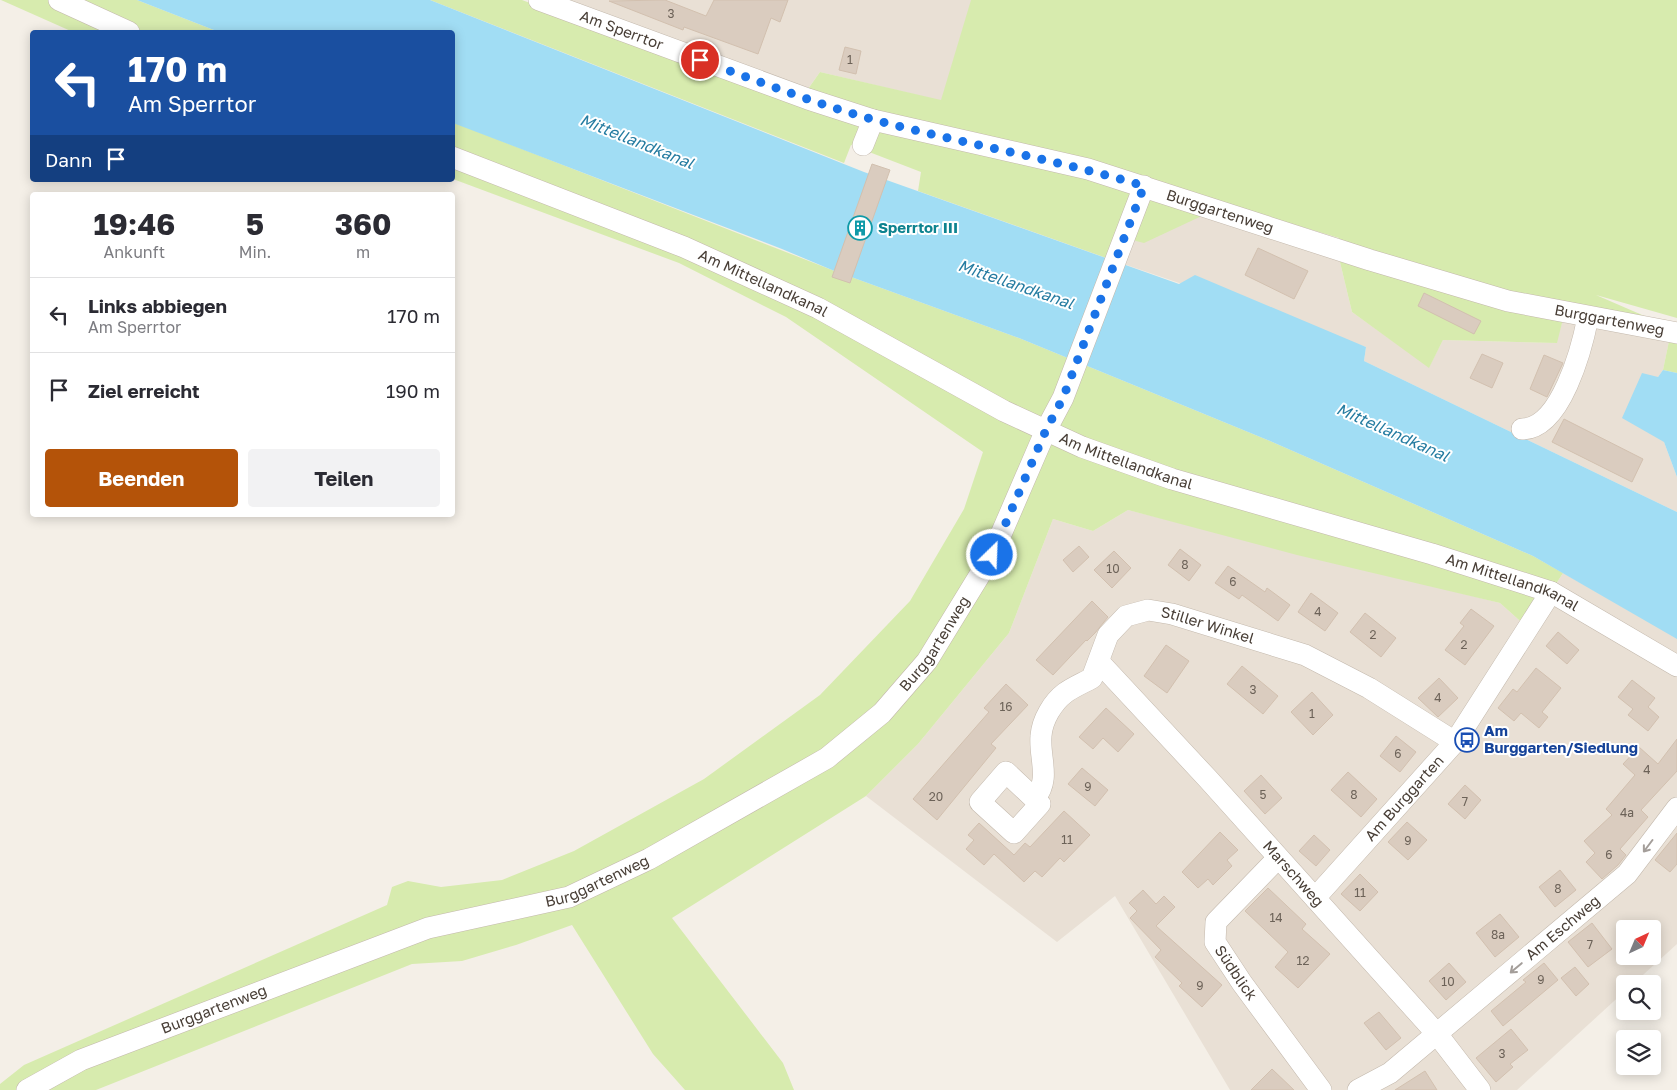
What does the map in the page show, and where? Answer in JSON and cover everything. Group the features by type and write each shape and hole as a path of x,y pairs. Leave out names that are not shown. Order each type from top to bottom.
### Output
{"street":[{"path":"59,0 125,30"},
{"name":"Am Sperrtor","path":"539,0 808,99 873,120 1088,169 1144,186"},
{"path":"864,145 873,120"},
{"name":"Am Mittellandkanal","path":"455,157 684,247 809,304 1004,411 1082,447 1172,479 1432,554 1551,592 1677,666"},
{"name":"Burggartenweg","path":"27,1090 81,1060 428,928 569,897 649,859 827,758 882,712 927,661 992,555 1046,430 1063,398 1119,256 1144,186 1470,290 1588,317 1677,333"},
{"path":"1522,429 1530,429 1553,413 1574,368 1582,346 1588,317"},
{"name":"Am Burggarten","path":"1314,898 1455,742 1551,592"},
{"name":"Stiller Winkel","path":"1035,798 1041,790 1045,770 1041,735 1048,713 1064,693 1092,678 1100,663 1108,636 1126,616 1148,610 1172,614 1304,655 1369,688 1455,742"},
{"name":"Marschweg","path":"1100,663 1208,779 1437,1034 1480,1090"},
{"name":"Am Eschweg","path":"1437,1034 1627,874 1677,808"},
{"name":"Südblick","path":"1277,858 1216,922 1215,942 1242,983 1321,1090"},
{"path":"1358,1090 1390,1073 1437,1034"}],"shaded area":[{"path":"567,0 972,0 942,101 820,72 807,90"},
{"path":"1206,214 1339,258 1352,312 1429,367 1443,340 1556,343 1563,319 1669,341 1663,370 1658,377 1664,442 1677,477 1677,512 1364,361 1366,347 1112,260 1120,237"},
{"path":"1128,510 1500,603 1528,628 1563,573 1677,638 1677,944 1661,959 1661,920 1616,920 1616,965 1654,965 1643,975 1616,975 1616,999 1517,1090 1230,1090 1115,896 1057,942 866,796 918,744 1009,633 1053,519 1093,531"}],"green space":[{"path":"1,0 137,0 214,30 68,30"},
{"path":"430,0 522,0 798,103 820,72 941,100 971,0 1677,0 1677,318 1596,295 1656,321 1563,319 1557,343 1443,340 1429,368 1352,312 1339,258 1339,238 1213,200 1206,214 1144,243 1120,237 1112,260 918,191 921,172 851,145 844,163"},
{"path":"455,123 832,270 1019,338 1270,441 1533,556 1563,573 1528,628 1500,603 1297,555 1128,510 1093,531 1053,519 1009,633 918,744 866,796 672,918 783,1063 794,1090 685,1090 653,1054 572,925 516,945 462,961 412,964 96,1090 0,1090 0,1084 24,1065 387,905 392,887 408,881 441,887 502,880 574,851 704,779 820,695 910,601 964,509 983,452 786,317 679,263 455,180"},
{"path":"1669,341 1677,341 1677,373 1663,370"}],"water":[{"name":"Mittellandkanal","path":"137,0 430,0 864,172 1179,284 1195,275 1366,347 1364,361 1677,512 1677,639 1533,556 1270,441 1019,338 832,270 455,124 455,30 214,30"},
{"path":"1663,370 1677,373 1677,477 1664,442 1622,418 1642,373 1658,377"}],"building":[{"path":"665,0 706,16 714,0 788,0 780,22 771,18 758,54 684,27 683,30 609,1"},
{"path":"845,47 861,51 856,74 839,70"},
{"name":"Sperrtor III","path":"872,164 890,170 850,283 832,277"},
{"path":"1258,248 1308,271 1294,299 1245,275"},
{"path":"1424,293 1481,321 1474,334 1418,306"},
{"path":"1482,354 1503,363 1492,388 1470,378"},
{"path":"1544,355 1563,363 1547,397 1530,389"},
{"path":"1564,419 1643,459 1632,482 1552,442"},
{"path":"1079,546 1089,557 1073,572 1063,560"},
{"path":"1180,549 1201,565 1189,581 1168,565"},
{"path":"1114,551 1131,568 1112,588 1094,570"},
{"path":"1228,566 1265,592 1267,588 1290,605 1278,621 1242,595 1239,599 1215,583"},
{"path":"1311,593 1338,613 1325,631 1298,612"},
{"path":"1092,601 1108,617 1095,633 1053,675 1036,660"},
{"path":"1471,609 1494,626 1465,665 1445,650 1464,626 1460,623"},
{"path":"1365,613 1396,638 1381,657 1350,632"},
{"path":"1558,632 1579,650 1567,664 1546,646"},
{"path":"1166,645 1189,661 1167,693 1144,676"},
{"path":"1242,666 1278,696 1263,714 1227,684"},
{"path":"1536,668 1561,688 1542,712 1548,717 1539,728 1521,713 1514,721 1498,708 1513,689 1517,692"},
{"path":"1439,678 1458,698 1438,717 1418,698"},
{"path":"1632,680 1655,698 1648,707 1659,717 1648,731 1628,715 1633,709 1618,697"},
{"path":"1006,684 1028,705 991,744 996,748 937,820 913,799 989,712 984,708"},
{"path":"1312,692 1333,715 1313,735 1291,712"},
{"path":"1106,708 1134,734 1118,752 1103,738 1093,749 1079,737"},
{"path":"1396,736 1416,752 1400,772 1380,756"},
{"path":"1677,739 1677,771 1641,810 1648,817 1620,849 1626,855 1602,879 1586,862 1595,853 1584,841 1612,815 1606,809 1635,775 1623,764 1639,747 1658,764"},
{"path":"1082,768 1108,790 1095,806 1068,784"},
{"path":"1348,772 1377,799 1361,817 1331,790"},
{"path":"1261,775 1282,798 1265,814 1244,791"},
{"path":"1465,785 1481,800 1465,819 1448,804"},
{"path":"1064,811 1090,835 1064,862 1060,858 1042,877 1035,871 1024,882 994,854 984,865 966,849 974,840 968,835 979,823 1014,855 1025,843 1030,847"},
{"path":"1407,822 1427,840 1408,860 1388,842"},
{"path":"1220,832 1238,850 1227,860 1232,866 1213,885 1208,879 1198,888 1182,872"},
{"path":"1677,833 1677,864 1670,872 1655,860"},
{"path":"1314,835 1330,850 1316,866 1299,851"},
{"path":"1560,870 1576,890 1555,907 1539,887"},
{"path":"1360,874 1378,892 1360,911 1341,894"},
{"path":"1268,888 1306,924 1302,929 1330,954 1298,988 1275,967 1288,952 1245,911"},
{"path":"1143,890 1156,904 1164,896 1175,907 1156,926 1222,985 1202,1007 1179,986 1182,983 1155,957 1161,950 1130,918 1137,911 1129,903"},
{"path":"1500,914 1519,937 1495,957 1476,933"},
{"path":"1592,923 1612,949 1588,967 1568,942"},
{"path":"1449,963 1466,982 1446,1000 1429,981"},
{"path":"1544,963 1558,980 1503,1026 1491,1011 1526,982 1523,980"},
{"path":"1575,967 1589,984 1576,996 1561,978"},
{"path":"1379,1012 1401,1038 1386,1050 1364,1023"},
{"path":"1511,1029 1528,1050 1510,1064 1513,1067 1496,1082 1476,1058"},
{"path":"1272,1069 1294,1090 1251,1090"},
{"path":"1425,1071 1437,1090 1395,1090"}],"place":[{"name":"Sperrtor III","path":"860,228"},
{"name":"Am Burggarten/Siedlung","path":"1467,740"}],"route":[{"path":"700,60 873,120 1088,169 1144,186 1119,256 1063,398 1046,430 1028,476 992,555"}]}
